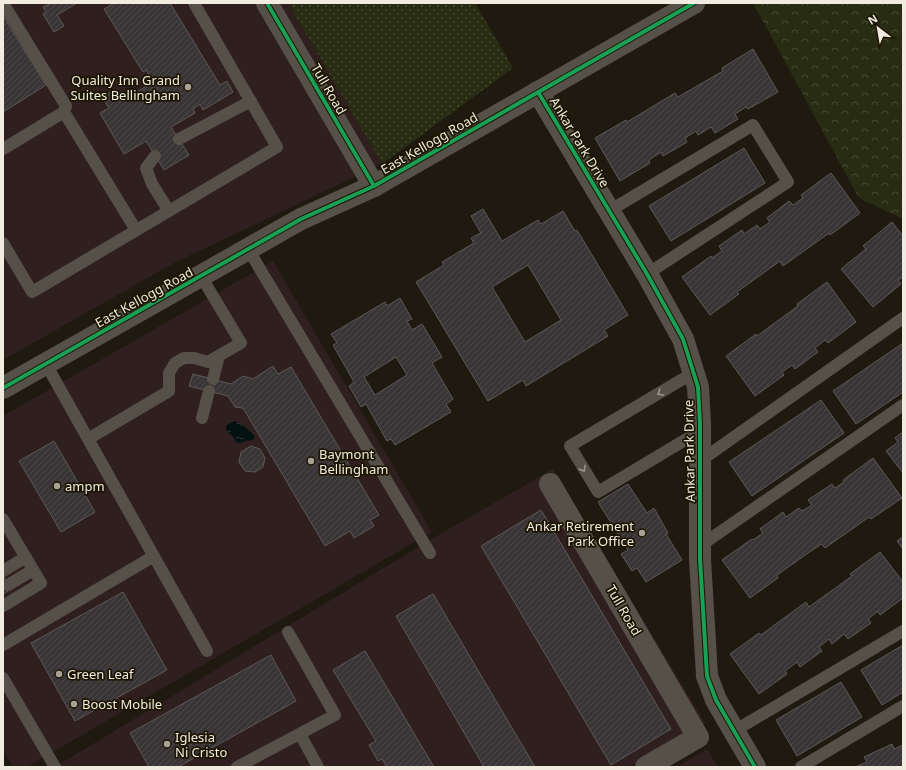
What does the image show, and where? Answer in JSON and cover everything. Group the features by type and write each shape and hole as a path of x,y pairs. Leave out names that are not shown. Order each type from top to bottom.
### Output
{"street":[{"name":"Tull Road","path":"267,3 374,186"},
{"name":"East Kellogg Road","path":"3,388 301,219 374,186 694,3"},
{"name":"Ankar Park Drive","path":"538,92 647,274 683,339 698,388 700,431 700,559 707,676 716,700 755,767"},
{"name":"Tull Road","path":"550,484 698,737 646,767"}],"lane":[{"path":"3,3 66,106 64,112 3,149"},
{"path":"3,243 32,292 277,147 194,3"},
{"path":"179,139 251,101"},
{"path":"64,112 136,230"},
{"path":"610,211 753,125 788,182 647,274"},
{"path":"155,156 146,168 152,184 169,211"},
{"path":"248,249 430,553"},
{"path":"88,439 169,391 169,373 175,363 184,358 194,358 208,362 241,343 201,276"},
{"path":"700,460 903,318"},
{"path":"213,379 219,356"},
{"path":"46,364 207,651"},
{"path":"693,373 570,446 598,492 700,431"},
{"path":"202,418 209,391"},
{"path":"700,546 903,405"},
{"path":"3,606 41,583 26,557 8,538 4,522"},
{"path":"3,645 154,556"},
{"path":"3,571 26,557"},
{"path":"8,584 33,570"},
{"path":"734,731 903,630"},
{"path":"237,767 335,715 288,632"},
{"path":"3,678 55,767"},
{"path":"801,767 903,706"},
{"path":"300,734 318,767"}],"shaded area":[{"path":"3,3 288,3 382,164 174,263 3,360"},
{"path":"273,261 432,532 27,767 13,767 3,750 3,416"},
{"path":"553,469 705,723 629,767 55,767 435,537"},
{"path":"707,749 718,767 677,767"}],"green space":[{"path":"288,3 475,3 513,68 382,164"},
{"path":"753,3 903,3 903,219 859,198"}],"water":[{"path":"235,421 253,434 255,436 254,439 237,443 226,431 228,424"}],"building":[{"path":"48,3 77,3 57,15 64,26 54,32 43,14 46,12 43,7 49,4"},
{"name":"Quality Inn Grand Suites Bellingham","path":"112,3 170,3 220,85 227,81 233,92 203,110 200,104 193,109 195,113 171,127 189,155 164,170 146,141 124,154 100,113 109,108 102,97 114,90 121,102 153,82 146,70 143,72 104,9 113,4"},
{"path":"3,16 46,85 3,112"},
{"path":"753,49 778,92 748,109 746,107 735,114 738,119 715,133 711,127 698,135 696,131 685,138 687,142 663,156 661,152 649,160 650,163 620,181 595,138 626,120 627,122 675,93 678,97 723,71 722,68"},
{"path":"744,148 765,183 671,241 649,206"},
{"path":"831,173 860,213 783,266 780,261 737,292 739,294 710,315 682,277 711,256 712,258 722,251 719,246 742,230 744,234 757,225 760,229 770,222 767,218 789,201 793,205 803,198 801,195"},
{"path":"483,209 502,241 538,220 541,224 563,211 575,231 577,230 628,315 604,330 608,336 526,386 523,380 488,401 416,282 444,265 442,262 474,243 471,238 481,233 471,216","holes":["528,265 561,320 525,342 492,287"]},
{"path":"892,222 903,236 903,277 898,280 901,284 873,307 841,269 866,249 863,246"},
{"path":"827,282 856,322 828,343 825,340 815,348 818,352 795,369 792,365 782,372 784,375 755,396 726,356 756,334 757,336 798,306 797,304"},
{"path":"400,298 412,319 407,321 412,330 422,324 442,357 432,363 453,399 446,404 451,412 395,445 391,439 387,441 366,404 361,407 349,386 354,382 333,345 337,343 331,334 385,302 387,306","holes":["396,357 407,375 375,395 364,377"]},
{"path":"903,343 903,392 856,424 833,391"},
{"name":"Baymont Bellingham","path":"273,366 278,374 291,367 379,515 370,520 374,526 354,538 350,531 325,546 243,408 235,407 228,396 189,386 193,374 231,384 243,376 253,379"},
{"path":"821,400 844,433 752,496 729,462"},
{"path":"903,432 903,473 886,451 898,442 895,438"},
{"name":"ampm","path":"54,441 95,512 61,532 19,461"},
{"path":"251,446 260,449 265,458 263,467 255,472 245,471 239,462 241,452"},
{"path":"873,458 902,498 871,519 869,517 825,548 821,544 777,575 778,578 750,598 722,560 763,533 760,529 783,512 786,517 799,508 802,511 812,505 808,500 832,484 835,488 844,482 843,480"},
{"name":"Ankar Retirement Park Office","path":"628,484 647,513 654,508 668,533 666,534 682,560 646,582 637,568 632,571 621,554 628,550 598,502"},
{"path":"541,510 671,729 611,765 481,546"},
{"path":"903,537 903,549 897,541"},
{"path":"880,552 903,582 903,598 880,615 878,611 868,619 871,623 848,639 844,634 832,644 829,639 819,647 822,651 800,667 797,662 785,671 787,674 759,694 730,654 759,633 761,635 806,602 809,607 852,576 850,574"},
{"path":"3,575 11,589 3,594"},
{"path":"123,592 167,670 75,721 31,643"},
{"path":"433,594 535,767 484,767 396,616"},
{"path":"903,645 903,692 882,705 861,670"},
{"path":"365,651 434,767 387,767 382,759 378,761 369,745 376,741 333,670"},
{"path":"271,655 296,701 178,767 149,767 130,733"},
{"path":"841,682 862,717 797,756 776,720"},
{"path":"892,744 894,749 903,745 903,767 855,767 867,762 864,757"}],"cycle path":[{"path":"267,3 374,186"},
{"path":"3,388 301,219 374,186 694,3"},
{"path":"538,92 647,274 683,339 698,387 700,423 700,559 707,676 716,700 755,767"}],"place":[{"name":"Quality Inn Grand Suites Bellingham","path":"188,87"},
{"name":"Baymont Bellingham","path":"311,461"},
{"name":"ampm","path":"57,486"},
{"name":"Ankar Retirement Park Office","path":"642,533"},
{"name":"Green Leaf","path":"59,674"},
{"name":"Boost Mobile","path":"74,704"},
{"name":"Iglesia Ni Cristo","path":"167,744"}]}
